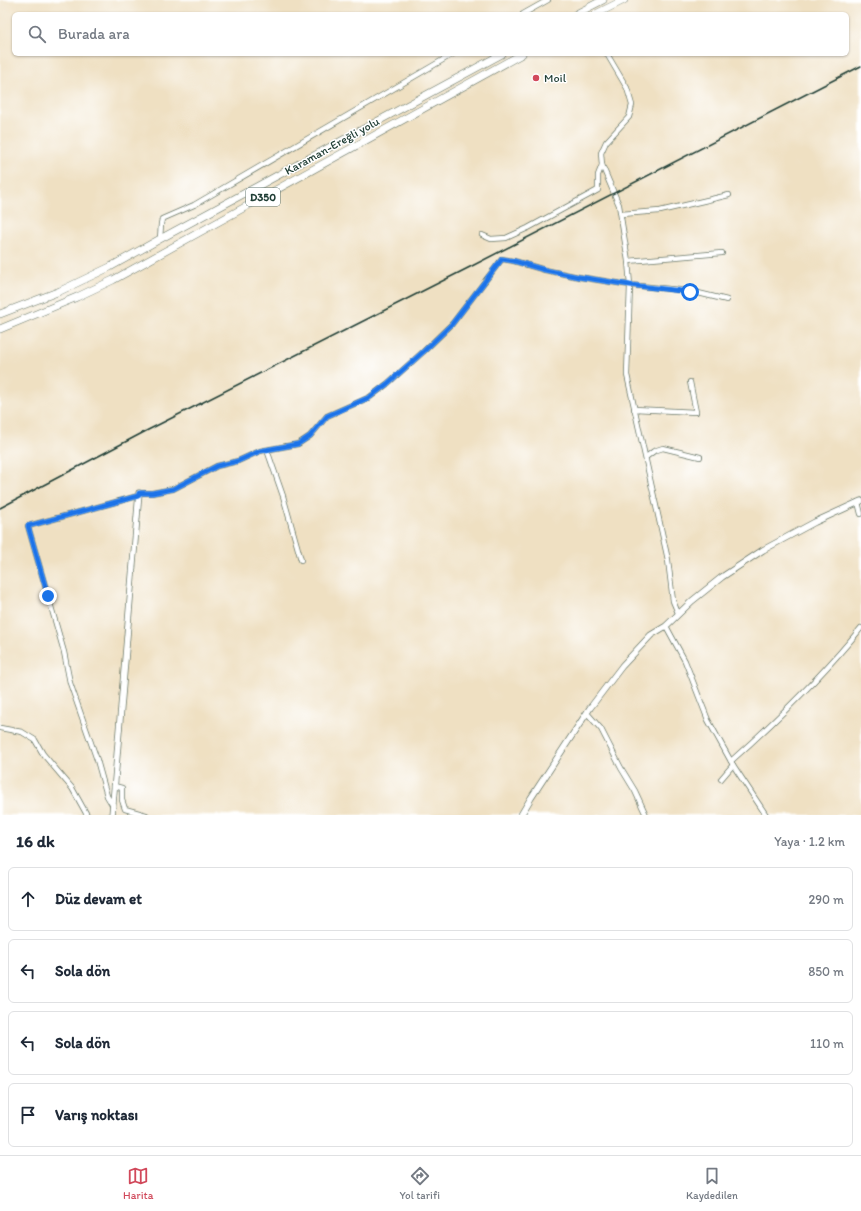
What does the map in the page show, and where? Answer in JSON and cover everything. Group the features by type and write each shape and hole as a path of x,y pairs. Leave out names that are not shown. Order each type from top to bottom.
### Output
{"highway":[{"path":"600,12 624,0"},
{"path":"580,12 600,1"},
{"name":"Karaman-Ereğli yolu","path":"0,314 67,288 110,268 160,239 498,56"},
{"name":"Karaman-Ereğli yolu","path":"0,329 113,280 518,56"}],"street":[{"path":"527,12 548,0"},
{"path":"160,239 162,219 194,205 450,56"},
{"path":"608,56 627,88 632,105 629,117 606,142 601,153 602,165 617,199 621,214 628,260 630,285 628,374 634,408 668,560 674,601 678,613"},
{"path":"482,235 491,239 506,238 528,228 598,190 598,175 602,165"},
{"path":"621,214 660,211 729,195"},
{"path":"628,260 722,253"},
{"path":"112,806 107,796 97,760 70,684 64,652 28,526 139,494 173,489 217,466 238,461 260,451 298,444 310,436 327,416 370,397 387,384 452,324 502,259 545,270 630,285 690,292 727,300"},
{"path":"634,408 696,412 690,382"},
{"path":"646,457 654,451 663,448 700,457"},
{"path":"267,450 283,496 301,560"},
{"path":"112,815 139,494"},
{"path":"521,815 530,798 587,713 622,666 651,635 666,626 678,613 722,577 763,550 815,522 860,502 861,514"},
{"path":"666,626 685,660 708,720 732,763 766,815"},
{"path":"721,780 732,763 836,659 861,628"},
{"path":"587,713 601,729 621,768 636,790 646,815"},
{"path":"0,728 22,732 35,740 43,754 72,788 87,815"},
{"path":"114,786 122,788 122,800 125,809 146,815"}],"railway":[{"path":"0,508 148,430 470,267 861,66"}],"place":[{"name":"Moil","path":"536,78"}],"route":[{"path":"48,596 28,526 138,496 139,493 152,493 173,489 217,466 238,461 260,451 298,444 310,436 327,416 370,397 423,352 452,324 502,259 579,277 690,292"}]}
